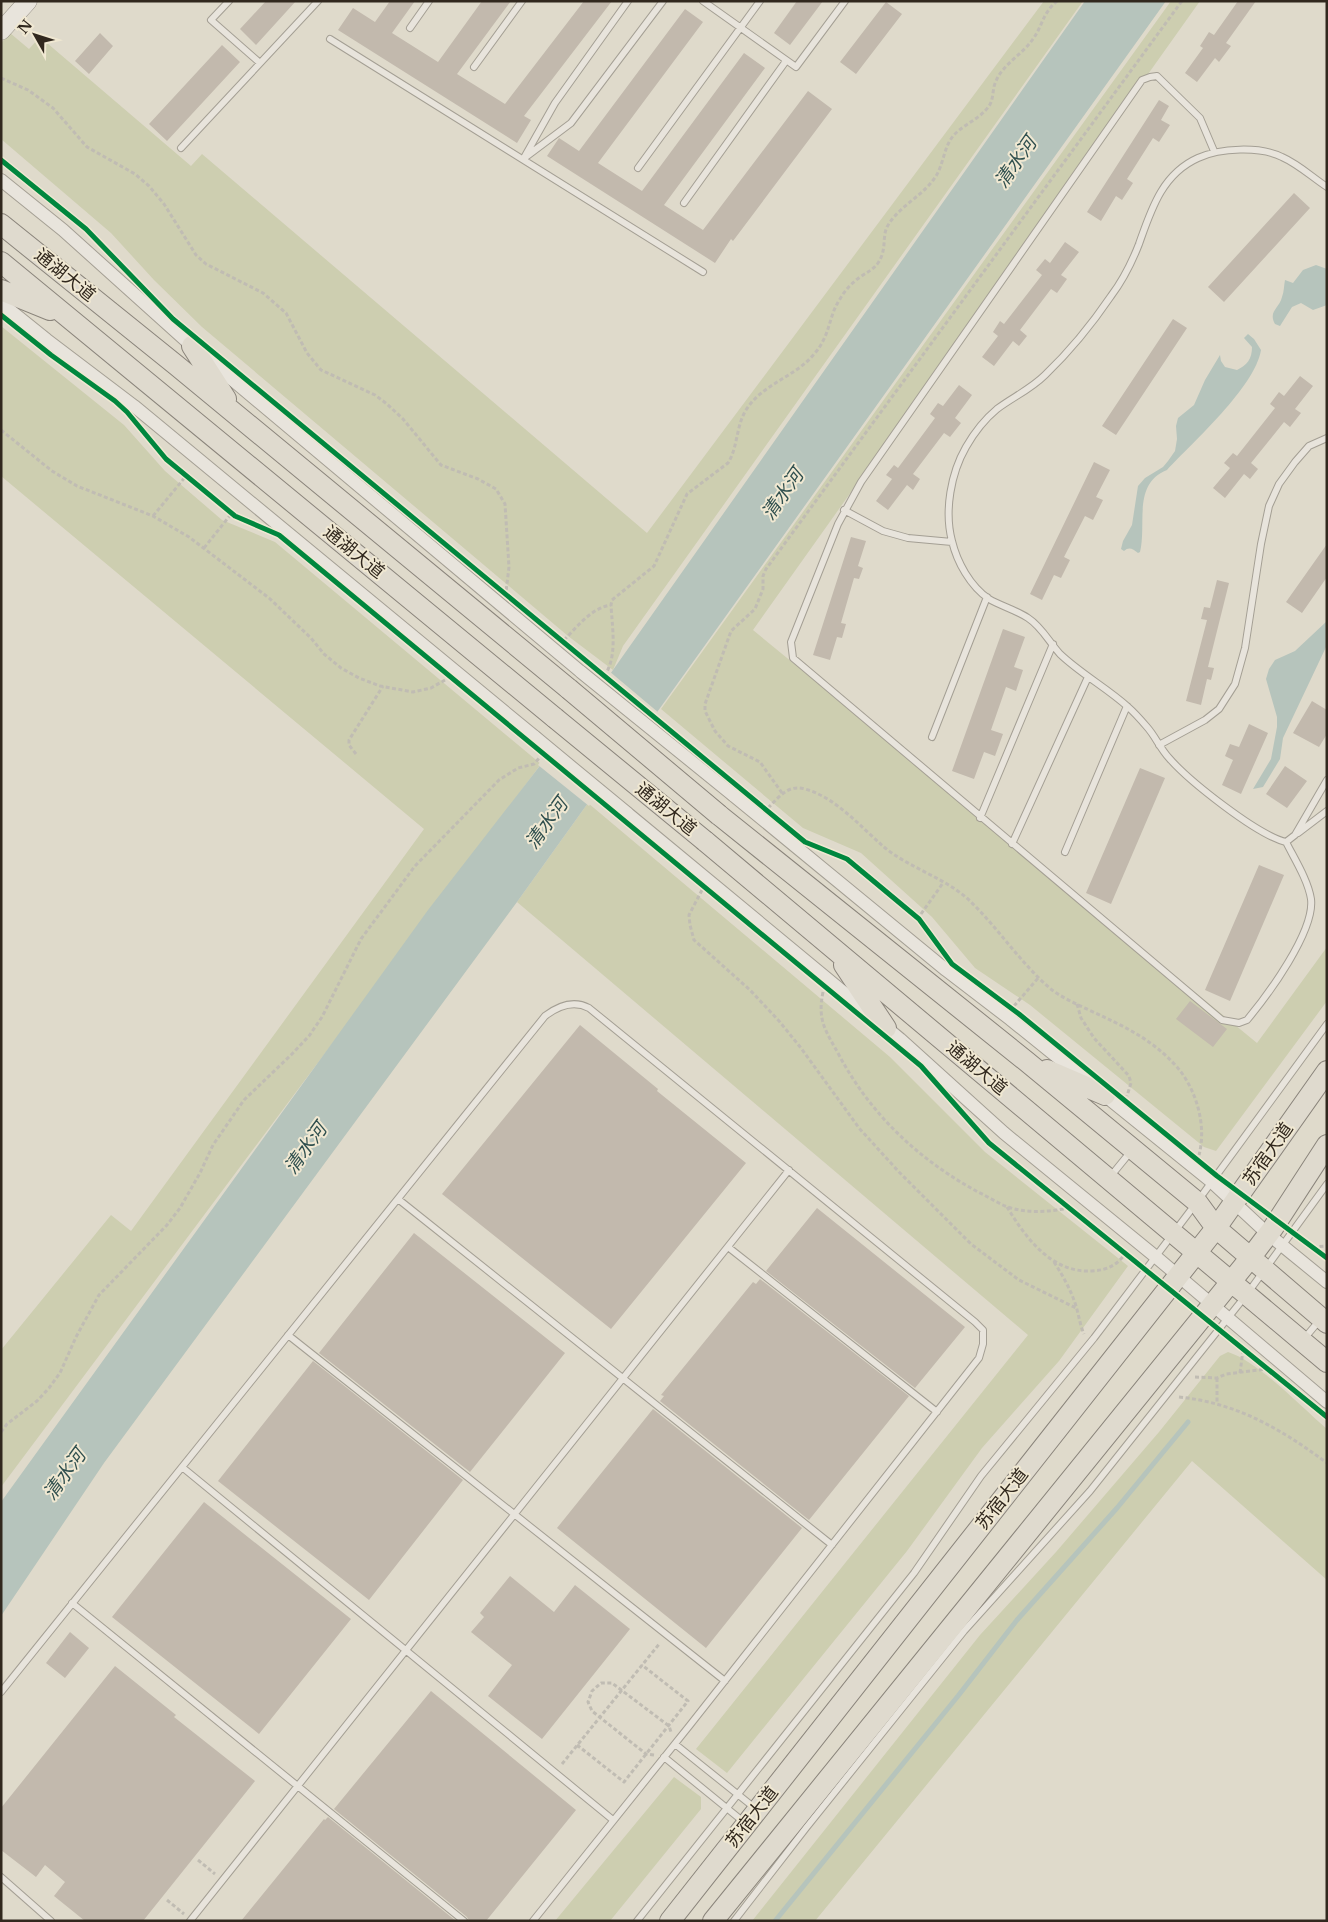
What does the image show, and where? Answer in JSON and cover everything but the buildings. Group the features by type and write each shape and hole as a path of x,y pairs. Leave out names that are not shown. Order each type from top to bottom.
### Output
{"main road":[{"name":"通湖大道","path":"1,224 237,416 719,815 1026,1061 1197,1202 1216,1228 1324,1320"},
{"name":"通湖大道","path":"1,262 705,841 1327,1362"},
{"path":"1,290 70,318"},
{"path":"192,346 237,416"},
{"path":"830,945 886,1028"},
{"path":"1026,1061 1112,1095"},
{"name":"苏宿大道","path":"670,1921 1216,1228 1327,1071"},
{"name":"苏宿大道","path":"713,1921 1212,1304 1232,1281 1258,1264 1276,1240 1327,1145"}],"street":[{"path":"1,31 28,1"},
{"path":"1,180 63,230 192,346 581,672 946,970 1112,1095 1276,1240 1327,1282"},
{"path":"1,303 134,406 627,813 927,1062 1004,1133 1156,1256 1327,1402"}],"lane":[{"path":"229,1 211,20 260,63"},
{"path":"181,148 318,1"},
{"path":"410,28 429,1"},
{"path":"474,67 522,1"},
{"path":"523,159 555,103 628,1"},
{"path":"523,159 570,123 663,1"},
{"path":"703,1 796,68 845,1"},
{"path":"638,168 760,1"},
{"path":"330,39 703,272"},
{"path":"684,202 786,61"},
{"path":"1214,151 1200,118 1184,102 1157,76 1150,76 1142,80 861,482 844,510 791,642 793,658 980,818 1222,1020 1239,1023 1247,1020 1279,976 1303,936 1309,920 1311,899 1286,842"},
{"path":"1286,842 1277,840 1244,820 1191,780 1166,754 1147,727 1127,706 1088,677 1059,652 1045,634 1028,618 987,597 970,580 959,562 949,527 952,486 956,469 970,440 996,410 1028,390 1045,375 1100,311 1128,268 1153,204 1159,192 1170,178 1196,158 1214,151 1254,150 1279,155 1327,187"},
{"path":"1159,745 1205,720 1219,709 1235,684 1245,648 1261,544 1269,506 1279,484 1308,446 1327,438"},
{"path":"844,510 882,531 908,538 952,542"},
{"path":"932,737 987,597"},
{"path":"980,818 1053,644"},
{"path":"1012,844 1088,677"},
{"path":"1064,852 1127,706"},
{"path":"1295,835 1327,780"},
{"path":"1286,842 1327,811"},
{"path":"1,1692 545,1016 555,1008 581,1003 789,1170 983,1330 983,1344 979,1358 937,1412 533,1921"},
{"path":"637,1921 914,1573 981,1476 1091,1342 1212,1182 1327,1024"},
{"path":"1109,1178 1133,1149"},
{"path":"192,1920 789,1170"},
{"path":"1276,1240 1293,1232 1327,1184"},
{"path":"398,1199 832,1545"},
{"path":"728,1247 937,1412"},
{"path":"734,1921 964,1631 1090,1490 1182,1376 1247,1294 1258,1264"},
{"path":"1302,1341 1324,1320"},
{"path":"288,1336 725,1681"},
{"path":"182,1467 613,1820"},
{"path":"72,1603 464,1921"},
{"path":"675,1744 738,1795 752,1817"},
{"path":"664,1757 727,1808 752,1817"},
{"path":"1,1877 51,1921"}],"path":[{"path":"603,677 609,670 612,648 612,600 654,566 687,494 728,463 732,457 745,412 750,404 771,384 807,362 822,344 839,300 861,276 871,271 878,264 884,252 887,227 897,214 935,179 940,170 948,142 960,128 978,117 990,105 996,80 1029,45 1038,32 1046,13 1057,1"},
{"path":"1,78 34,94 53,108 87,147 135,174 149,186 164,204 196,255 206,264 263,293 286,313 307,353 321,370 375,395 387,404 403,418 441,465 478,479 496,489 505,504 509,568 505,595"},
{"path":"1,430 52,471 77,486 153,516 204,548 269,598 312,638 324,654 341,668 359,678 382,686 412,692 431,688 450,677 442,671"},
{"path":"180,470 194,482"},
{"path":"153,516 186,476"},
{"path":"204,548 233,514 224,507"},
{"path":"498,589 512,601"},
{"path":"562,642 590,615 611,605"},
{"path":"555,636 568,647"},
{"path":"596,670 610,682"},
{"path":"356,754 349,745 350,740 382,686"},
{"path":"537,750 545,756"},
{"path":"1,1432 7,1424 37,1401 60,1373 79,1329 99,1295 167,1226 200,1174 213,1145 244,1100 309,1036 322,1017 361,939 416,866 500,780 518,768 534,764 546,750"},
{"path":"766,810 782,793 792,787 806,789 843,809 885,848 969,900 1052,990 1138,1033 1160,1049 1178,1068 1195,1095 1199,1111 1201,1149 1198,1160 1190,1154"},
{"path":"758,804 772,816"},
{"path":"697,882 706,889 689,915 694,940 750,990 779,1021 859,1128 899,1172 971,1244 1019,1280 1076,1308"},
{"path":"912,913 920,916 943,883"},
{"path":"1012,1008 1039,977"},
{"path":"832,992 824,986 820,1005 822,1022 846,1068 869,1103 910,1145 954,1179 1006,1206 1038,1212 1069,1208"},
{"path":"1004,1003 1019,1014"},
{"path":"1077,1004 1080,1018 1094,1038 1129,1076 1131,1083 1125,1101 1112,1095"},
{"path":"1062,1202 1076,1214"},
{"path":"1006,1206 1031,1241 1054,1262 1066,1280 1080,1324 1091,1342"},
{"path":"1293,1232 1320,1252"},
{"path":"1313,1247 1327,1246"},
{"path":"1118,1248 1146,1270"},
{"path":"1054,1262 1074,1270 1102,1270 1114,1266 1126,1254"},
{"path":"1218,1330 1250,1355"},
{"path":"1240,1373 1244,1350"},
{"path":"1262,1364 1275,1375"},
{"path":"1182,1376 1217,1378 1226,1374 1268,1369"},
{"path":"1217,1378 1217,1404"},
{"path":"1166,1396 1197,1399 1217,1404 1266,1423 1283,1432 1327,1463"},
{"path":"555,1773 666,1635"},
{"path":"577,1745 624,1782 688,1701 642,1665"},
{"path":"664,1757 646,1754 599,1718 592,1711 588,1702 592,1691 601,1683 612,1683 668,1726 675,1744"},
{"path":"198,1860 223,1880"},
{"path":"167,1900 192,1920"}],"green space":[{"path":"1044,1 1083,1 623,646 613,670 568,636 202,327 154,280 111,233 1,139 1,43 10,33 29,49 40,37 191,166 202,154 647,533"},
{"path":"1171,1 1200,1 753,630 1257,1043 1327,947 1327,1001 1216,1151 1204,1147 1030,1005 975,968 932,917 861,853 803,828 661,709"},
{"path":"1,326 124,425 165,471 222,520 275,542 541,764 1,1487 1,1350 111,1215 131,1231 424,829 1,476"},
{"path":"588,803 890,1057 985,1152 1128,1266 1059,1361 982,1448 907,1551 727,1773 696,1749 1028,1335 517,902"},
{"path":"1228,1352 1240,1357 1266,1375 1327,1429 1327,1580 1192,1461 815,1921 752,1921 980,1635 1056,1552 1159,1432 1220,1356"},
{"path":"674,1777 701,1797 701,1809 610,1921 555,1921"}],"water":[{"name":"清水河","path":"1085,1 1166,1 640,736 588,803 104,1463 1,1616 1,1502 428,910 601,687"},
{"path":"1316,265 1327,269 1327,305 1313,310 1301,303 1292,307 1280,326 1275,324 1273,313 1281,301 1285,280 1293,283 1303,270"},
{"path":"1248,334 1254,339 1261,350 1256,365 1222,413 1167,470 1156,476 1149,485 1143,506 1140,552 1138,553 1129,548 1124,551 1121,549 1123,541 1132,525 1138,486 1145,478 1163,467 1175,451 1178,418 1194,405 1205,380 1220,355 1225,367 1237,370 1248,361 1252,347 1244,338"},
{"path":"1327,621 1327,645 1283,738 1280,759 1263,787 1253,789 1271,759 1277,727 1277,717 1266,679 1269,669 1275,660 1295,651"}],"pier":[{"path":"609,671 659,713 589,806 538,765"}],"waterway":[{"path":"775,1921 958,1696 1017,1620 1117,1508 1188,1422"}],"cycle path":[{"path":"1,160 86,229 173,319 805,842 847,859 919,919 952,964 1019,1014 1217,1176 1327,1258"},
{"path":"1,315 51,355 115,401 127,412 166,459 235,516 279,535 921,1066 989,1143 1327,1417"}]}
